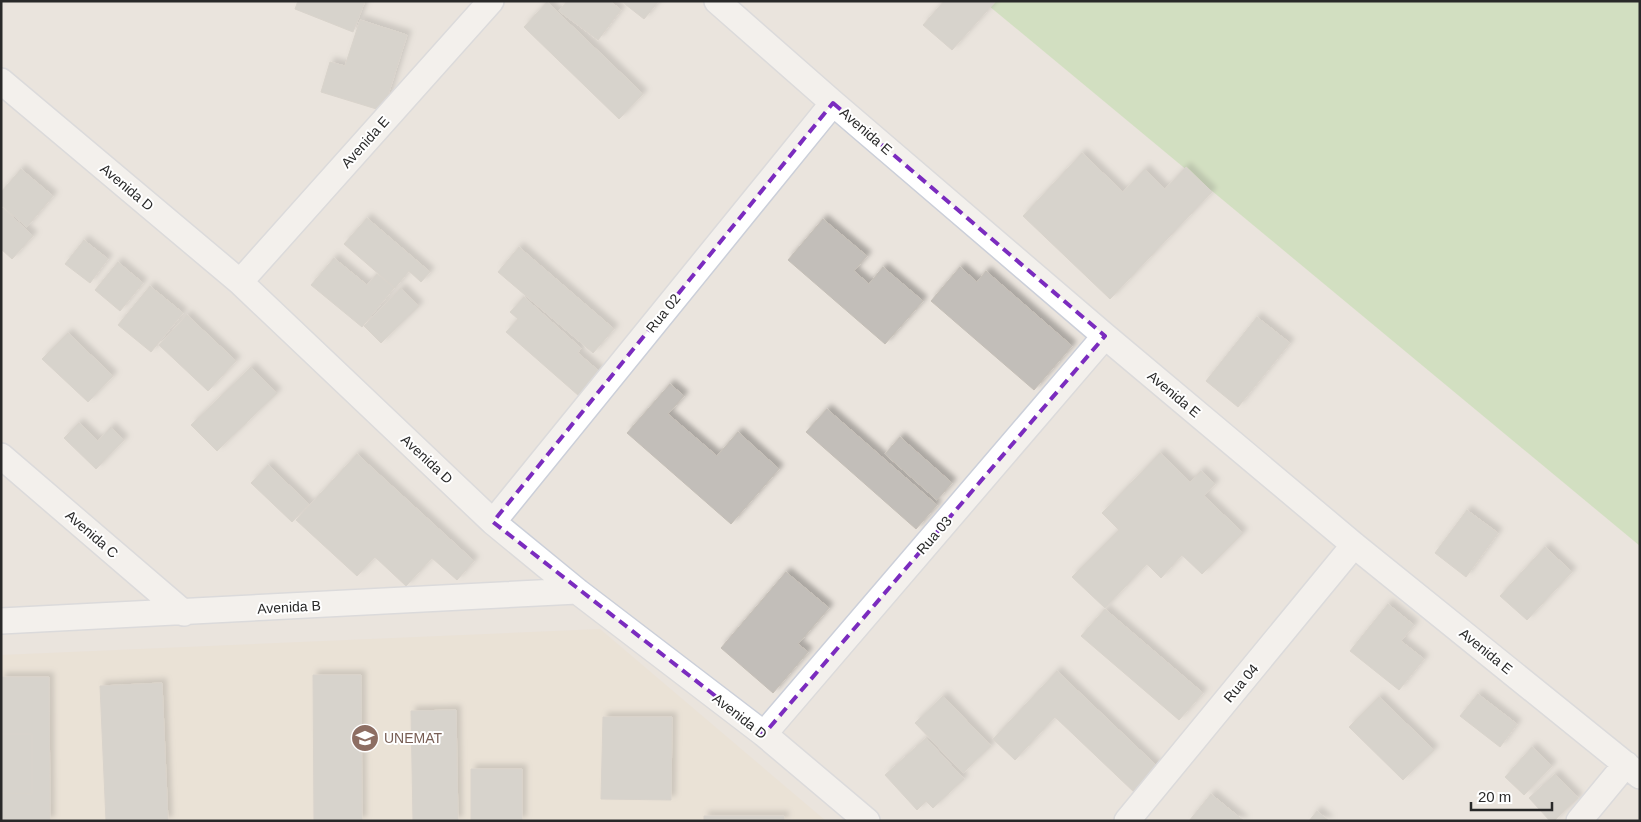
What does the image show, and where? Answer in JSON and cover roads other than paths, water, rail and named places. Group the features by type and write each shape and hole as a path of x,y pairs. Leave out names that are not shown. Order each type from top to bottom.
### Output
{"street":[{"name":"Avenida E","path":"240,282 491,1"},
{"name":"Avenida E","path":"717,1 833,104 1105,336 1354,544 1633,770"},
{"name":"Avenida D","path":"1,81 240,282 493,522 577,591 764,734 867,821"},
{"name":"Rua 02","path":"493,522 833,104"},
{"name":"Rua 03","path":"764,734 1105,336"},
{"name":"Avenida C","path":"1,456 184,612"},
{"name":"Rua 04","path":"1127,821 1354,544"},
{"name":"Avenida B","path":"1,621 577,591"},
{"path":"1579,821 1633,770"}],"place":[{"name":"UNEMAT","path":"365,738"}]}
